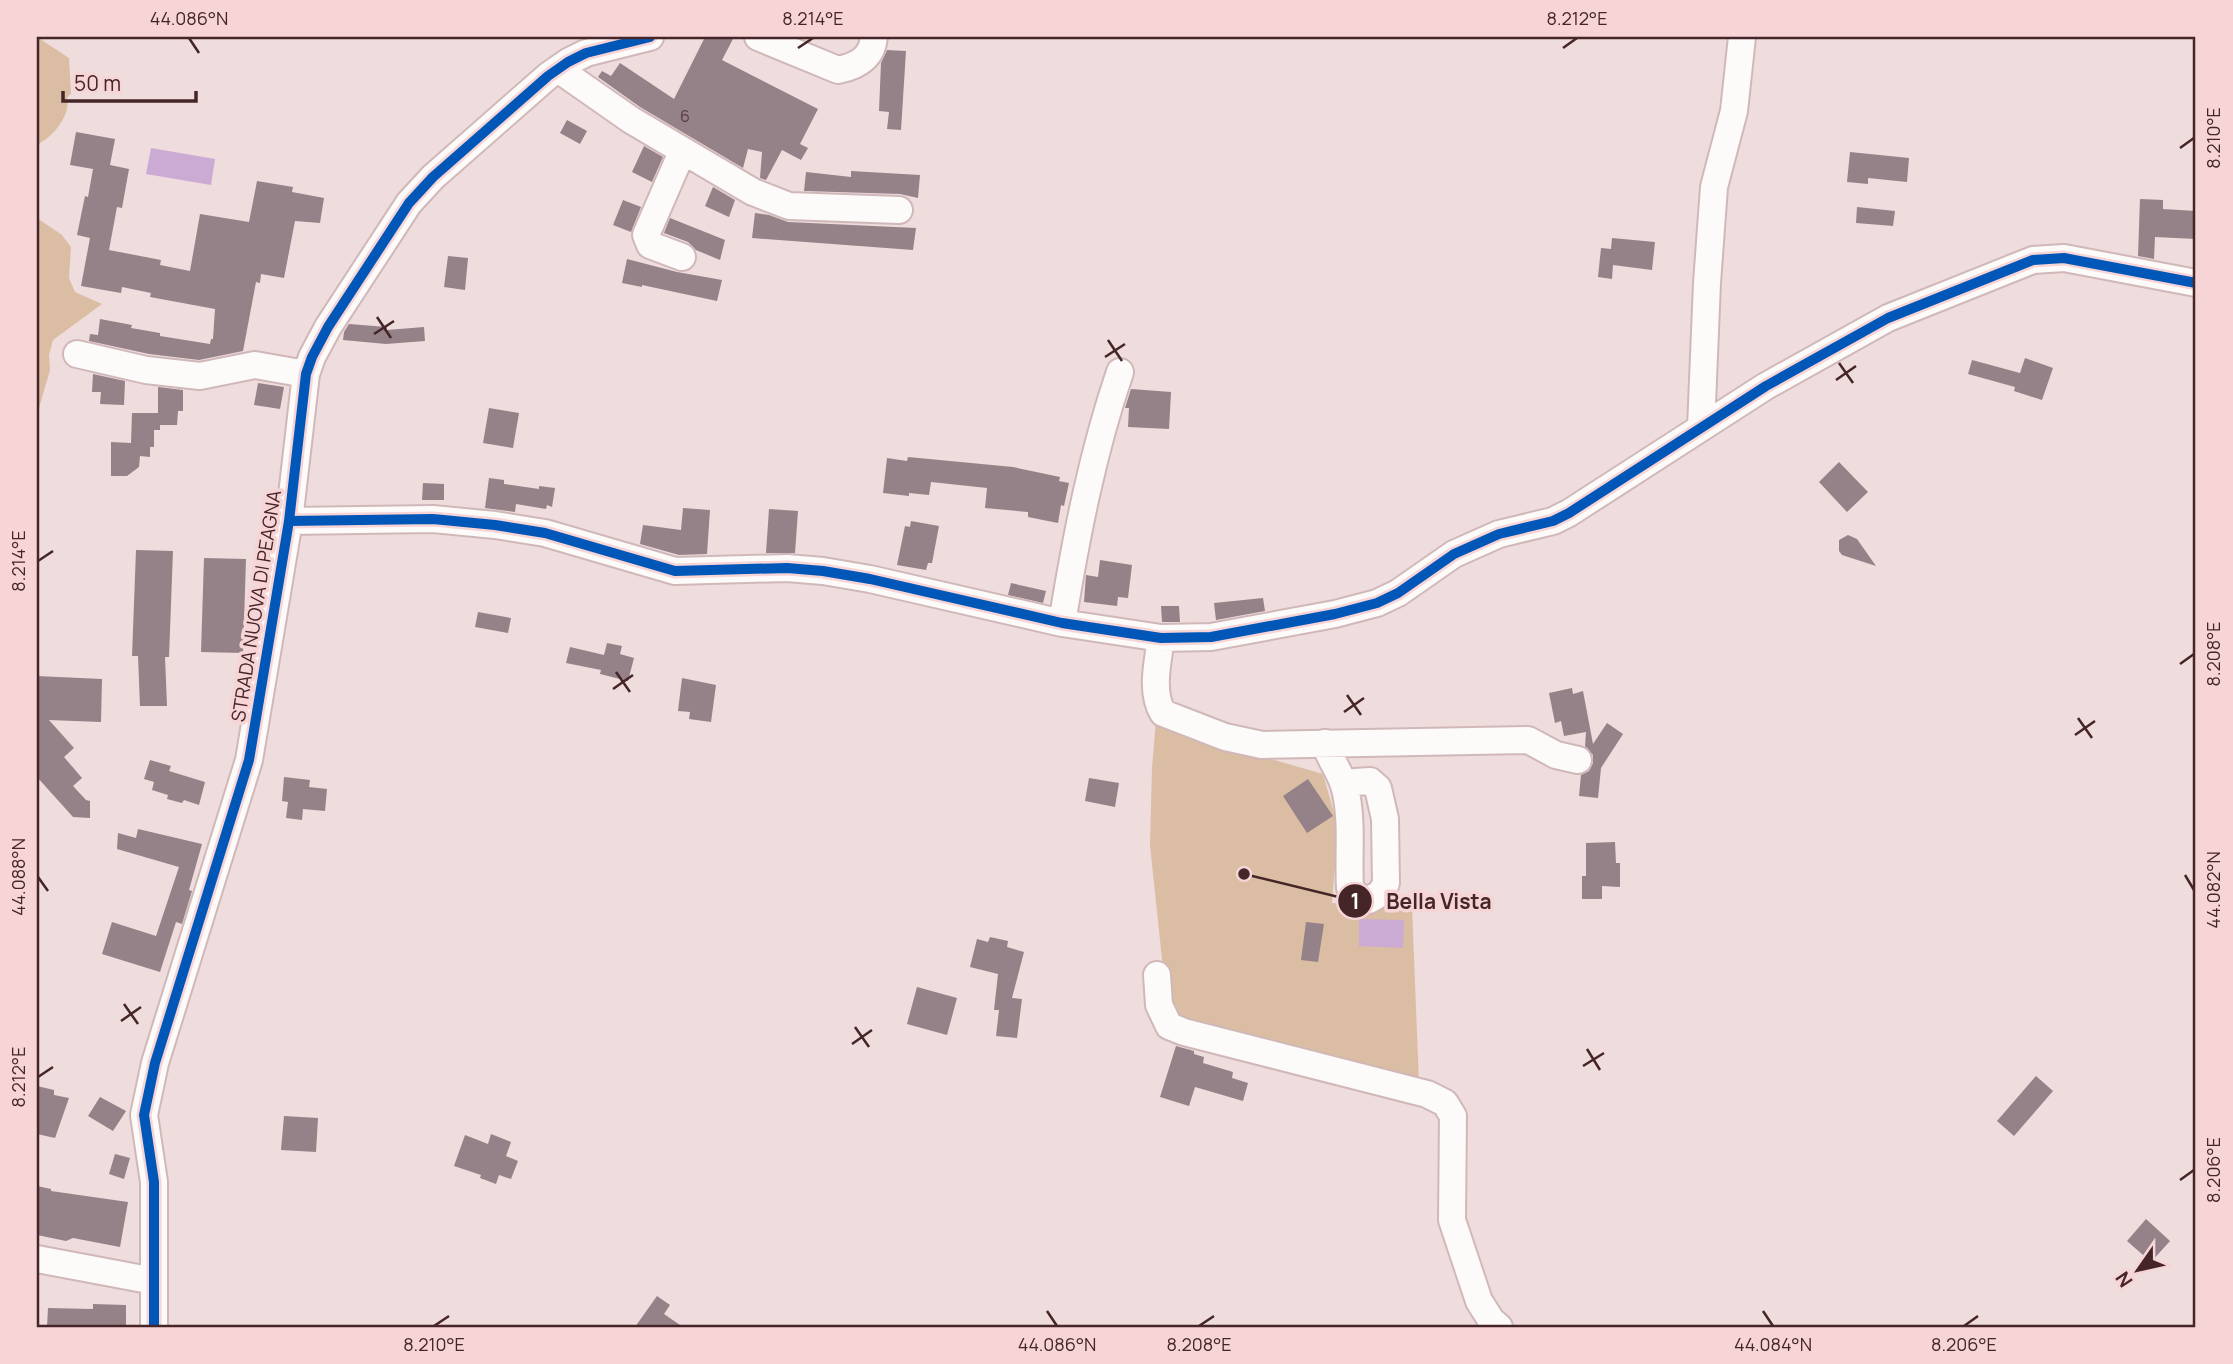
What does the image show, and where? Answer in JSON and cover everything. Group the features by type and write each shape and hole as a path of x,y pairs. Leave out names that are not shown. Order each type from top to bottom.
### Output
{"street":[{"name":"STRADA NUOVA DI PEAGNA","path":"155,1327 154,1182 144,1115 163,1039 249,760 289,521 306,374 312,357 328,327 421,188 558,69 586,52 650,37"},
{"path":"758,37 838,70 852,67 867,58 873,48 874,37"},
{"path":"1701,428 1714,187 1734,111 1742,37"},
{"path":"558,69 631,120 753,192 789,206 899,210"},
{"path":"682,152 646,235 650,245 682,257"},
{"path":"289,521 433,519 495,525 545,533 675,571 787,568 823,571 870,579 1062,623 1161,638 1212,637 1335,614 1377,603 1398,593 1454,554 1499,534 1553,522 1766,386 1888,318 2033,260 2064,258 2196,283"},
{"path":"77,354 146,370 200,376 255,365 306,374"},
{"path":"1062,623 1091,469 1120,372"},
{"path":"1161,638 1157,703 1163,713 1225,737 1262,745 1528,740 1556,755 1578,760"},
{"path":"1325,743 1329,759 1345,786"},
{"path":"1157,975 1159,1005 1169,1026 1427,1094 1445,1103 1453,1116 1452,1220 1479,1301 1499,1327"},
{"path":"37,1259 154,1281"}],"shaded area":[{"path":"37,37 69,58 71,93 59,126 37,145"},
{"path":"151,148 215,159 211,185 146,174"},
{"path":"37,218 62,235 71,247 69,278 75,292 102,304 53,340 49,355 50,370 37,415"},
{"path":"1156,720 1250,753 1323,774 1338,827 1332,903 1412,907 1419,1084 1181,1024 1166,997 1150,845"},
{"path":"1359,919 1404,920 1403,948 1359,946"}],"building":[{"path":"705,37 734,37 722,60 818,109 800,144 808,148 801,160 782,150 766,180 760,178 762,152 748,149 743,168 640,107 598,77 602,71 611,76 620,63 674,99"},
{"path":"887,50 906,51 901,130 887,129 889,112 879,111 881,63"},
{"path":"567,120 587,131 580,144 560,133"},
{"path":"76,132 115,139 110,165 129,169 122,208 117,207 109,250 161,260 160,265 190,271 200,214 249,222 257,181 293,187 292,192 324,198 320,223 295,221 284,278 261,274 260,283 256,282 243,351 199,360 149,354 89,341 90,334 98,335 100,319 132,325 131,328 160,333 160,336 210,344 213,339 215,309 150,297 151,293 122,287 121,293 81,286 90,238 77,235 93,169 70,165"},
{"path":"644,146 663,157 652,182 632,172"},
{"path":"1850,152 1909,158 1907,182 1868,178 1868,184 1847,182"},
{"path":"851,171 920,175 918,198 900,194 804,191 806,172 851,177"},
{"path":"713,187 735,200 729,217 705,206"},
{"path":"2140,199 2163,200 2163,209 2196,211 2196,239 2155,237 2154,259 2138,256"},
{"path":"623,200 641,207 631,232 613,225"},
{"path":"1857,207 1895,211 1893,226 1856,223"},
{"path":"755,213 788,222 916,228 913,250 752,238"},
{"path":"670,218 725,240 720,260 696,250 688,242 664,233"},
{"path":"1612,238 1655,242 1652,270 1613,265 1612,279 1598,277 1601,248 1611,249"},
{"path":"448,256 468,258 465,290 444,287"},
{"path":"627,259 722,280 717,301 622,283"},
{"path":"349,324 387,327 387,330 424,327 425,341 386,344 343,340"},
{"path":"2025,358 2053,368 2042,400 2014,391 2015,387 1968,374 1972,360 2020,373"},
{"path":"93,374 125,381 124,405 100,404 101,392 92,392"},
{"path":"258,383 284,387 280,409 254,405"},
{"path":"158,387 183,390 183,411 178,411 177,425 160,425 160,430 154,430 154,447 150,447 150,457 140,456 139,467 127,476 111,476 111,442 131,443 132,413 158,413"},
{"path":"1131,389 1171,392 1169,429 1128,427 1129,408 1125,408"},
{"path":"489,408 519,413 513,448 483,443"},
{"path":"908,457 1013,467 1060,477 1059,481 1069,483 1058,523 1028,517 1028,512 985,508 987,488 931,482 929,495 883,493 887,458 907,461"},
{"path":"1839,462 1868,492 1847,512 1819,482"},
{"path":"489,478 504,480 504,484 539,489 539,486 555,488 552,507 547,505 546,509 516,504 515,512 485,508"},
{"path":"423,483 444,484 444,500 422,500"},
{"path":"683,508 710,510 707,554 679,555 640,544 643,525 681,530"},
{"path":"769,509 798,511 795,553 766,553"},
{"path":"911,521 939,526 932,563 928,563 926,570 897,565 905,526 910,527"},
{"path":"1848,535 1857,539 1876,566 1842,555 1839,551 1839,540"},
{"path":"136,550 173,551 169,657 165,657 167,706 140,706 138,656 132,656"},
{"path":"204,558 246,559 243,653 201,652"},
{"path":"1100,560 1132,565 1128,598 1118,597 1117,606 1084,602 1086,575 1098,577"},
{"path":"1011,583 1046,591 1043,603 1008,595"},
{"path":"1263,598 1265,611 1216,620 1214,603"},
{"path":"1161,606 1179,606 1180,622 1162,622"},
{"path":"478,612 511,618 508,633 475,627"},
{"path":"607,643 622,646 620,654 634,658 628,681 600,674 601,670 566,663 570,647 604,655"},
{"path":"37,676 102,679 101,722 49,720 74,748 64,757 82,778 73,786 90,801 90,818 73,817 37,777"},
{"path":"682,678 716,685 711,722 689,719 690,712 678,711"},
{"path":"1572,688 1573,694 1583,691 1593,744 1607,723 1623,734 1601,768 1598,798 1579,796 1581,775 1589,771 1593,763 1593,755 1585,746 1586,732 1564,736 1561,721 1555,723 1549,693"},
{"path":"150,760 171,766 169,771 205,782 199,805 184,800 182,803 167,799 168,795 152,790 154,782 144,779"},
{"path":"284,777 310,780 309,787 327,789 325,811 303,809 302,820 286,818 288,802 282,801"},
{"path":"1089,778 1119,783 1115,807 1085,801"},
{"path":"1308,779 1333,816 1307,833 1283,796"},
{"path":"138,829 202,844 182,924 176,922 160,972 102,954 112,922 156,936 179,867 117,849 118,833 136,838"},
{"path":"1615,842 1616,863 1620,863 1620,887 1602,886 1602,899 1582,899 1582,876 1586,876 1586,843"},
{"path":"1306,922 1324,924 1318,962 1301,960"},
{"path":"990,937 1008,941 1007,947 1024,952 1012,998 1022,999 1017,1038 996,1036 999,1010 994,1010 998,974 970,967 977,939 988,942"},
{"path":"917,987 957,998 947,1035 907,1024"},
{"path":"1176,1046 1194,1051 1194,1054 1204,1057 1203,1063 1233,1072 1232,1078 1248,1083 1243,1101 1195,1087 1189,1106 1160,1097"},
{"path":"2036,1076 2053,1091 2014,1136 1997,1121"},
{"path":"37,1086 54,1090 54,1095 69,1098 55,1138 37,1134"},
{"path":"100,1097 126,1111 113,1131 88,1116"},
{"path":"284,1116 318,1118 316,1152 281,1150"},
{"path":"491,1134 511,1142 506,1156 518,1161 511,1179 499,1175 496,1184 480,1178 481,1175 454,1166 465,1135 488,1144"},
{"path":"115,1154 130,1158 124,1179 109,1174"},
{"path":"37,1186 51,1191 128,1202 120,1247 73,1238 66,1241 37,1235"},
{"path":"2146,1219 2170,1241 2151,1262 2127,1241"},
{"path":"657,1296 670,1305 664,1314 683,1327 635,1327"},
{"path":"93,1304 126,1305 126,1327 47,1327 48,1308 93,1309"}],"cycle path":[{"path":"154,1327 154,1182 144,1115 155,1063 249,760 289,521 306,374 312,357 328,327 409,203 433,177 548,76 568,62 586,53 650,37"},
{"path":"289,521 433,519 495,525 545,533 675,571 787,568 823,571 870,579 1062,623 1161,638 1211,637 1335,614 1377,603 1398,593 1454,554 1499,534 1553,521 1569,513 1766,386 1888,318 2033,260 2064,258 2196,283"}],"place":[{"name":"Bella Vista","path":"1244,874"}]}
